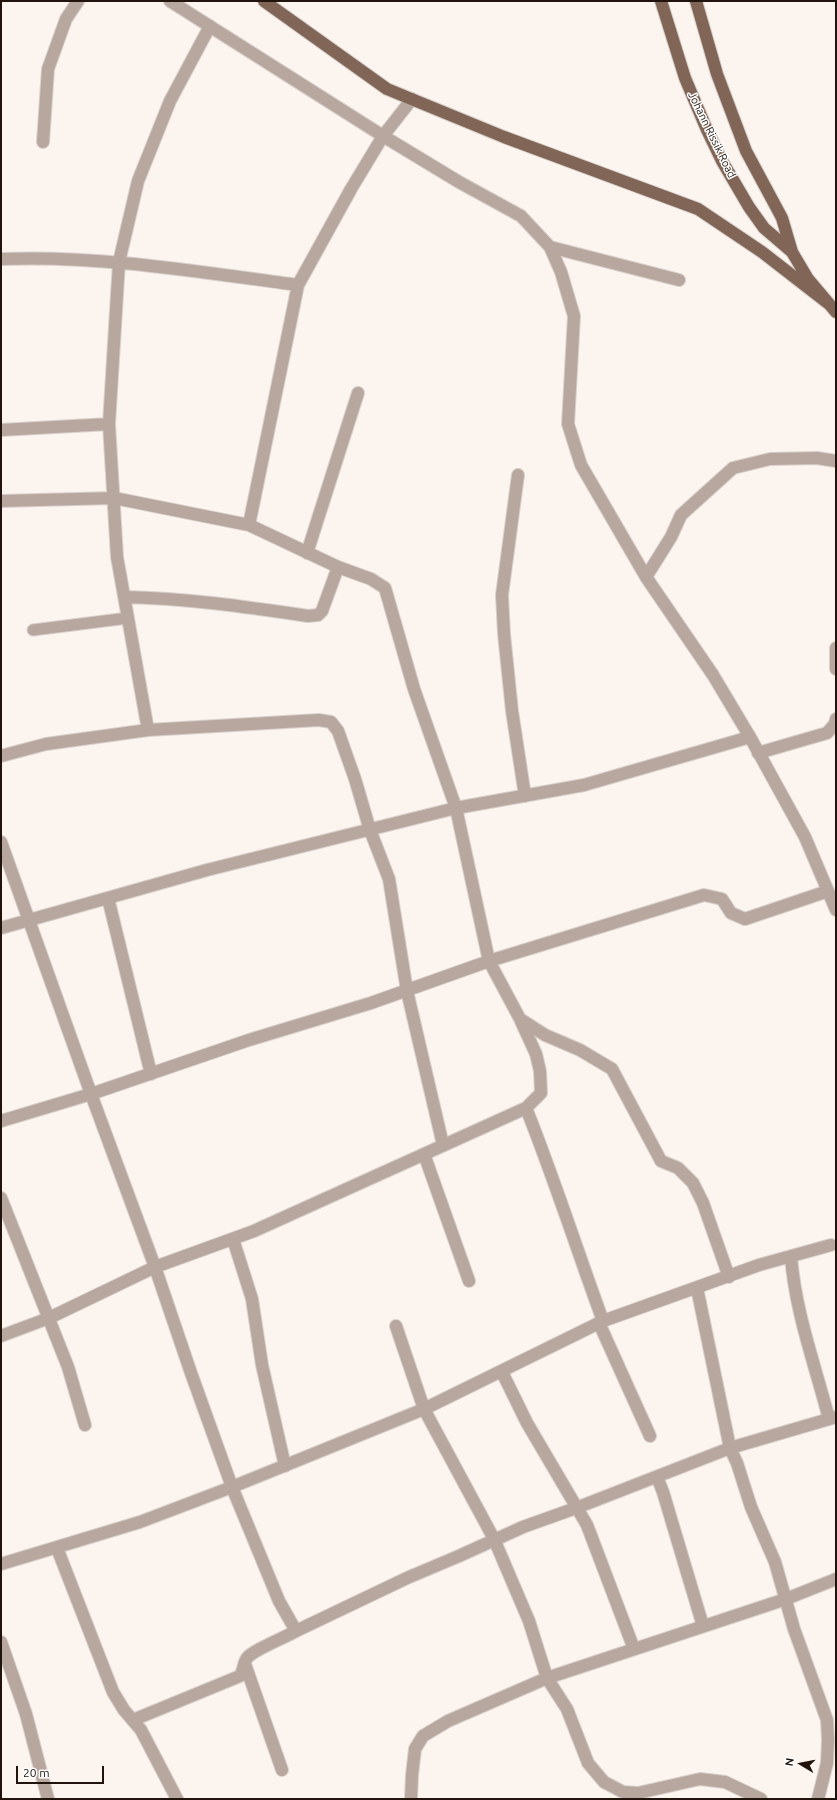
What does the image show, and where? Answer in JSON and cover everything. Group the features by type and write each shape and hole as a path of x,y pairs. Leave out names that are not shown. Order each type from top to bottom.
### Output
{"main road":[{"path":"264,1 387,89 504,137 698,209 762,252 832,308"},
{"name":"Johann Rissik Road","path":"661,1 685,78 722,161 749,207 764,228 792,252"},
{"name":"Johann Rissik Road","path":"696,1 717,74 746,152 782,218 792,252 808,278 832,308"}],"street":[{"path":"43,142 48,69 66,19 78,1"},
{"path":"170,1 459,182 521,216 550,247 561,272 574,316 568,424 581,465 646,577 713,675 750,737 805,837 836,910"},
{"path":"148,730 117,558 109,424 119,262 138,181 170,101 210,26"},
{"path":"249,525 298,285 351,189 384,136 412,99"},
{"path":"550,247 679,280"},
{"path":"1,259 45,257 119,262 298,285"},
{"path":"307,553 358,393"},
{"path":"1,430 109,424"},
{"path":"646,577 671,537 681,515 733,468 770,459 816,458 836,461"},
{"path":"518,475 502,595 504,634 512,711 525,796"},
{"path":"1,501 114,498 249,525 338,567 371,579 385,588 414,688 456,808 488,961 520,1019 536,1054 540,1071 541,1093 526,1108 254,1231 155,1267 49,1318 1,1336"},
{"path":"124,597 197,601 308,616 318,615 322,611 338,567"},
{"path":"836,648 836,669"},
{"path":"758,753 827,733 835,724 836,719"},
{"path":"1,756 46,744 148,730 319,720 331,722 338,731 355,779 370,830 389,879 407,991 443,1145"},
{"path":"1,928 207,870 456,808 584,786 750,737"},
{"path":"1,842 91,1094 155,1267 232,1487 279,1601 296,1631"},
{"path":"1,1121 91,1094 249,1040 407,991 488,961 704,895 722,899 731,913 745,919 828,891"},
{"path":"108,898 151,1074"},
{"path":"520,1019 545,1035 580,1050 612,1069 661,1161 678,1168 693,1183 703,1203 729,1276"},
{"path":"526,1108 552,1175 601,1322 650,1436"},
{"path":"424,1154 469,1281"},
{"path":"1,1198 68,1366 85,1425"},
{"path":"233,1239 252,1299 262,1364 285,1466"},
{"path":"1,1564 140,1522 232,1487 424,1409 502,1372 601,1322 729,1276 831,1244"},
{"path":"133,1720 240,1676 243,1672 247,1658 256,1652 358,1601 494,1539 730,1448 833,1418 800,1314 793,1279 791,1256"},
{"path":"697,1288 730,1448 737,1463 751,1507 775,1562 794,1629 827,1720 831,1762 818,1799"},
{"path":"396,1326 424,1409 494,1539 529,1621 547,1678 567,1710 588,1763 604,1782 623,1792 638,1793 700,1779 725,1782 761,1799"},
{"path":"502,1372 527,1423 587,1526 634,1649"},
{"path":"657,1477 663,1492 703,1626"},
{"path":"57,1548 113,1692 124,1710 142,1730 177,1799"},
{"path":"411,1799 415,1749 423,1736 448,1721 547,1678 786,1599 836,1579"},
{"path":"1,1642 26,1714 48,1799"},
{"path":"245,1664 282,1770"}],"lane":[{"path":"33,630 128,618"}]}
